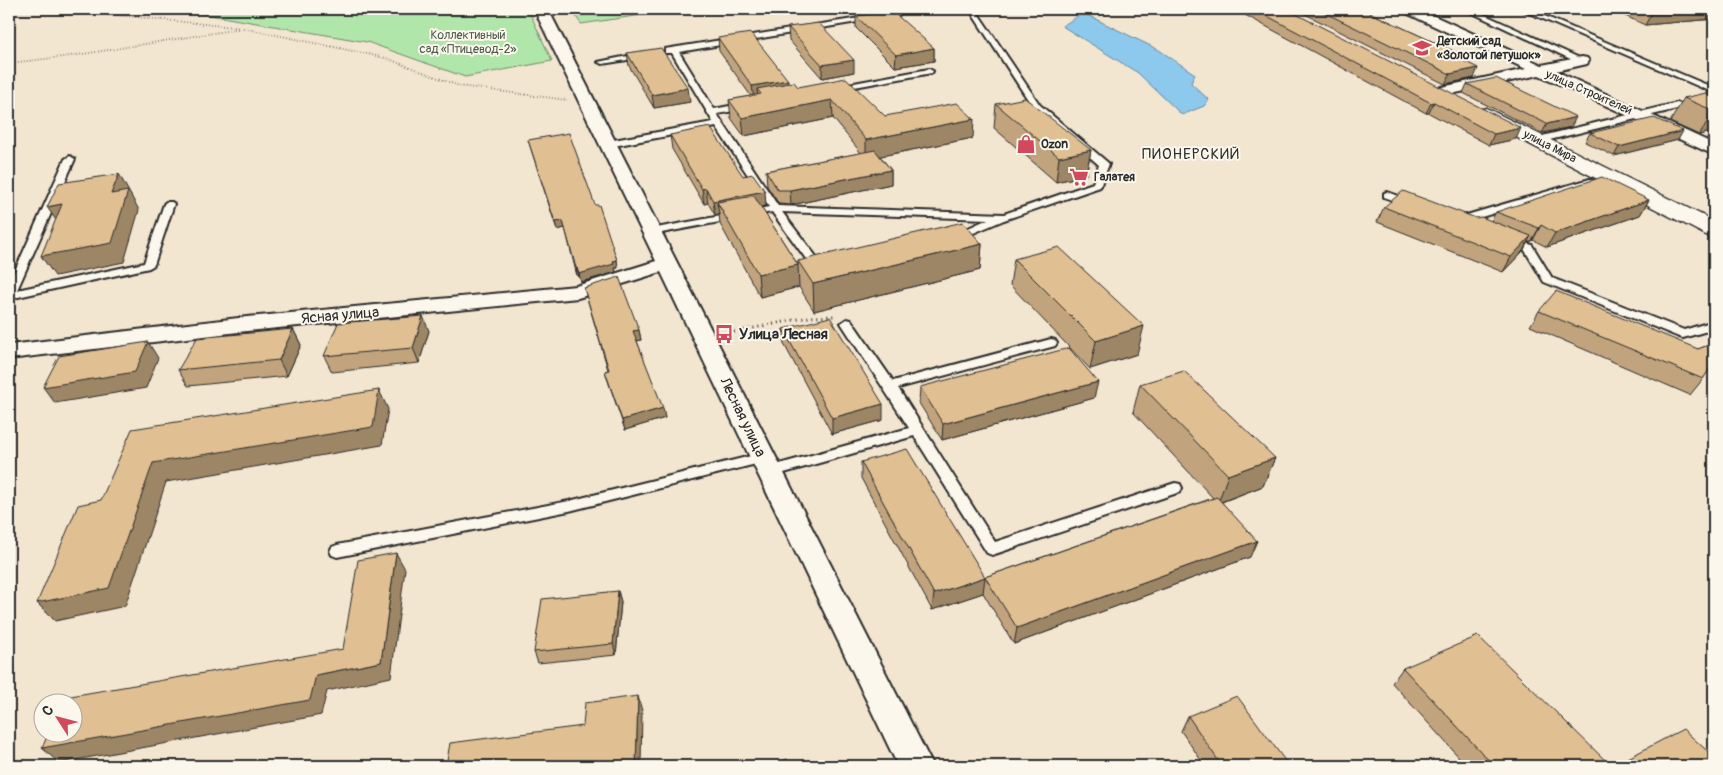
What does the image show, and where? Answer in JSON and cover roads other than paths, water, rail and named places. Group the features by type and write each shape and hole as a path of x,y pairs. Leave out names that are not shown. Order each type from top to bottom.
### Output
{"street":[{"name":"Лесная улица","path":"541,9 916,766"},
{"name":"улица Строителей","path":"1409,9 1714,150"},
{"path":"1435,88 1541,70 1582,60"},
{"name":"улица Мира","path":"1435,88 1712,226"},
{"name":"Ясная улица","path":"9,352 247,324 578,292 667,264"}],"lane":[{"path":"947,239 1005,216 1097,185 1104,164 1037,107 972,9"},
{"path":"1467,9 1582,60"},
{"path":"1523,9 1714,91"},
{"path":"602,62 897,14"},
{"path":"674,50 717,124 773,209 818,268 827,266"},
{"path":"824,91 929,71"},
{"path":"710,112 758,104"},
{"path":"1537,140 1677,106 1696,111 1714,119"},
{"path":"608,144 717,124"},
{"path":"9,295 70,159"},
{"path":"1474,227 1452,219 1609,176"},
{"path":"1388,195 1422,208"},
{"path":"9,295 149,265 169,204"},
{"path":"651,232 773,209 1005,216"},
{"path":"1501,237 1528,247 1548,280 1684,334 1714,325"},
{"path":"848,323 918,430 992,550 1175,488"},
{"path":"890,386 1051,343"},
{"path":"336,551 570,506 767,465 918,430"}],"water":[{"path":"1083,13 1159,50 1195,74 1191,83 1209,100 1204,106 1182,115 1138,73 1062,26"}],"place":[{"name":"Детский сад «Золотой петушок»","path":"1422,48"},
{"name":"Ozon","path":"1026,144"},
{"name":"Галатея","path":"1079,177"},
{"name":"Улица Лесная","path":"724,334"}],"district":[{"name":"ПИОНЕРСКИЙ","path":"1191,154"}],"park label":[{"name":"Коллективный сад «Птицевод-2»","path":"468,42"}]}
